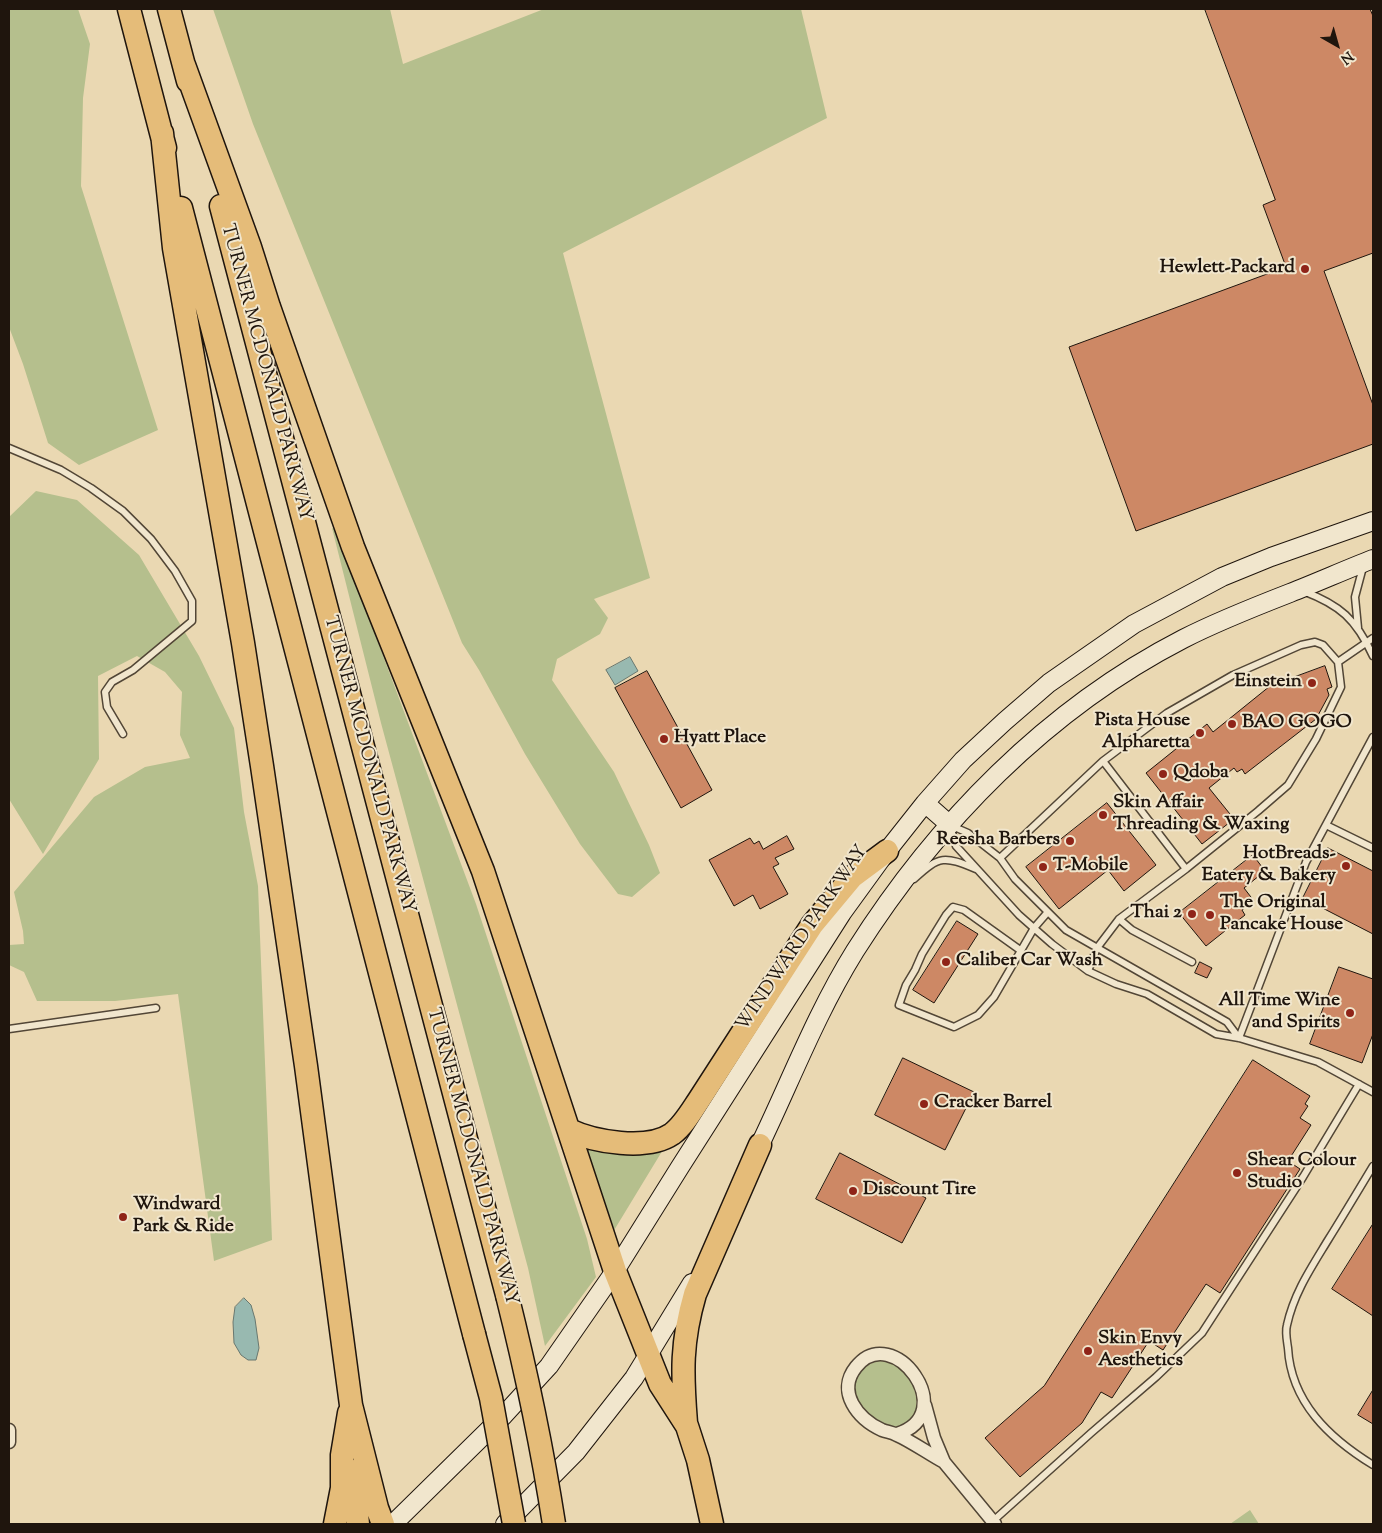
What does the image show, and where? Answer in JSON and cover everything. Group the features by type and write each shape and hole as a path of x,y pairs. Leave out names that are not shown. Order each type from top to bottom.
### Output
{"highway":[{"name":"TURNER MCDONALD PARKWAY","path":"129,9 491,1398 514,1524"},
{"name":"TURNER MCDONALD PARKWAY","path":"169,9 507,1296 537,1426 554,1524"},
{"path":"184,65 250,247 269,307 353,547 483,871 615,1272 660,1384 687,1426"},
{"path":"162,133 174,248 244,643 306,1066 351,1404 377,1508 383,1524"},
{"path":"569,1130 581,1136 619,1143 645,1142 671,1135 682,1124 699,1100 812,925 852,877 887,850"},
{"path":"712,1524 700,1468 687,1426 682,1358 688,1318 695,1294 760,1145"},
{"path":"335,1524 342,1488 342,1455 351,1404"},
{"path":"358,1524 355,1493 364,1455"}],"main road":[{"name":"WINDWARD PARKWAY","path":"394,1524 504,1415 549,1366 615,1272 837,922 887,850 963,760 1049,684 1134,624 1222,577 1271,557 1373,522"},
{"path":"505,1524 576,1452 634,1378 648,1356 688,1291 760,1145 798,1058 825,1003 855,951 928,848 990,782 1038,736 1092,694 1142,662 1222,619 1369,561"},
{"path":"925,803 950,825"}],"street":[{"path":"944,1462 897,1434 884,1431 865,1420 857,1411 850,1400 848,1389 850,1378 855,1368 863,1359 881,1354 896,1357 913,1372 919,1384 934,1438 944,1462 994,1523"},
{"path":"897,1434 907,1431 918,1422 925,1406"},
{"path":"9,1430 9,1442"}],"lane":[{"path":"9,448 61,470 91,488 123,511 151,540 175,571 192,601 192,621 133,670 112,682 105,692 107,707 123,734"},
{"path":"1358,629 1355,597 1369,561"},
{"path":"1299,589 1335,605 1358,629 1373,656"},
{"path":"1338,662 1373,638"},
{"path":"1000,858 1103,761 1167,713 1233,675 1301,645 1315,642 1323,645 1338,662 1342,687 1316,739 1288,785 1186,869 1119,919 1097,948 1088,971"},
{"path":"1239,1038 1306,862 1373,737"},
{"path":"1103,761 1186,869"},
{"path":"950,825 968,833 1000,858 1015,880 1066,930 1227,1022 1239,1038"},
{"path":"950,825 956,846 1018,915 1088,971 1116,984 1146,994 1216,1034 1239,1038 1318,1062 1373,1092"},
{"path":"1326,825 1373,848"},
{"path":"855,951 904,889 931,864 946,859 979,870"},
{"path":"1020,950 964,910 953,907 922,954 916,970 906,985 899,1005 954,1027 978,1015 994,996 1020,950 1047,912"},
{"path":"1119,919 1132,930 1192,962"},
{"path":"9,1029 156,1008"},
{"path":"994,1523 1202,1333 1303,1177 1360,1084"},
{"path":"1373,1166 1300,1285 1286,1327 1288,1363 1295,1384 1313,1415 1332,1436 1352,1452 1373,1465"}],"green space":[{"path":"9,9 78,9 90,44 83,98 81,186 158,430 79,465 48,443 9,327"},
{"path":"213,9 390,9 403,64 544,9 801,9 827,118 563,253 650,578 594,599 608,618 600,634 557,659 552,680 614,772 649,845 660,873 632,897 618,894 580,844 525,754 462,643 253,124"},
{"path":"36,491 77,500 139,555 199,656 234,728 244,812 258,886 272,1240 214,1261 178,994 115,1001 37,1001 24,972 9,965 9,945 24,944 14,892 94,797 145,767 190,758 180,735 182,692 165,672 137,656 98,676 99,759 43,854 9,799 9,517"},
{"path":"332,528 336,530 476,904 587,1239 596,1277 545,1346 528,1268 381,723"},
{"path":"586,1148 662,1149 613,1232"},
{"path":"878,1361 888,1362 904,1371 913,1386 917,1405 916,1415 901,1427 888,1425 876,1419 858,1400 855,1388 857,1378 864,1368"},
{"path":"1250,1510 1259,1524 1230,1524"}],"water":[{"path":"630,657 638,671 615,685 606,670"},
{"path":"244,1298 251,1305 255,1319 259,1348 256,1360 248,1360 241,1355 234,1343 233,1322 235,1307"}],"building":[{"name":"Hewlett-Packard","path":"1205,9 1370,9 1373,16 1373,253 1324,271 1373,405 1373,444 1136,531 1069,347 1286,267 1263,205 1275,200"},
{"path":"1325,666 1332,687 1327,689 1329,695 1316,719 1245,774 1242,769 1237,772 1234,768 1209,788 1234,819 1202,844 1146,773 1207,724 1213,732 1270,686"},
{"name":"Hyatt Place","path":"647,671 712,790 681,808 615,688"},
{"path":"1107,803 1156,865 1124,891 1108,870 1059,909 1026,867"},
{"path":"787,836 794,849 775,858 779,864 773,867 788,894 760,909 753,895 734,906 709,860 750,838 754,844 759,841 763,849"},
{"path":"1328,848 1373,871 1373,934 1303,898"},
{"path":"1253,855 1265,871 1244,888 1254,901 1242,910 1245,915 1206,946 1179,913"},
{"name":"Caliber Car Wash","path":"957,921 978,934 934,1003 913,990"},
{"path":"1200,962 1212,968 1207,978 1195,973"},
{"path":"1339,967 1373,979 1373,1034 1362,1063 1310,1044"},
{"name":"Cracker Barrel","path":"903,1058 974,1092 945,1150 875,1115"},
{"path":"1253,1060 1310,1096 1305,1104 1308,1106 1300,1118 1311,1125 1288,1161 1300,1169 1220,1293 1206,1284 1163,1350 1149,1341 1112,1398 1101,1392 1082,1423 1020,1477 985,1438 1044,1386"},
{"path":"840,1153 926,1198 902,1243 816,1199"},
{"path":"1373,1224 1373,1316 1332,1289"},
{"path":"1373,1390 1373,1424 1358,1415"}],"place":[{"name":"Hewlett-Packard","path":"1305,269"},
{"name":"Einstein","path":"1312,683"},
{"name":"BAO GOGO","path":"1232,724"},
{"name":"Pista House Alpharetta","path":"1200,733"},
{"name":"Hyatt Place","path":"664,739"},
{"name":"Qdoba","path":"1163,774"},
{"name":"Skin Affair Threading & Waxing","path":"1103,815"},
{"name":"Reesha Barbers","path":"1070,841"},
{"name":"HotBreads- Eatery & Bakery","path":"1346,866"},
{"name":"T-Mobile","path":"1043,867"},
{"name":"Thai 2","path":"1192,914"},
{"name":"The Original Pancake House","path":"1210,915"},
{"name":"Caliber Car Wash","path":"946,962"},
{"name":"All Time Wine and Spirits","path":"1350,1013"},
{"name":"Cracker Barrel","path":"924,1104"},
{"name":"Shear Colour Studio","path":"1237,1173"},
{"name":"Discount Tire","path":"853,1191"},
{"name":"Windward Park & Ride","path":"123,1217"},
{"name":"Skin Envy Aesthetics","path":"1088,1351"}]}
